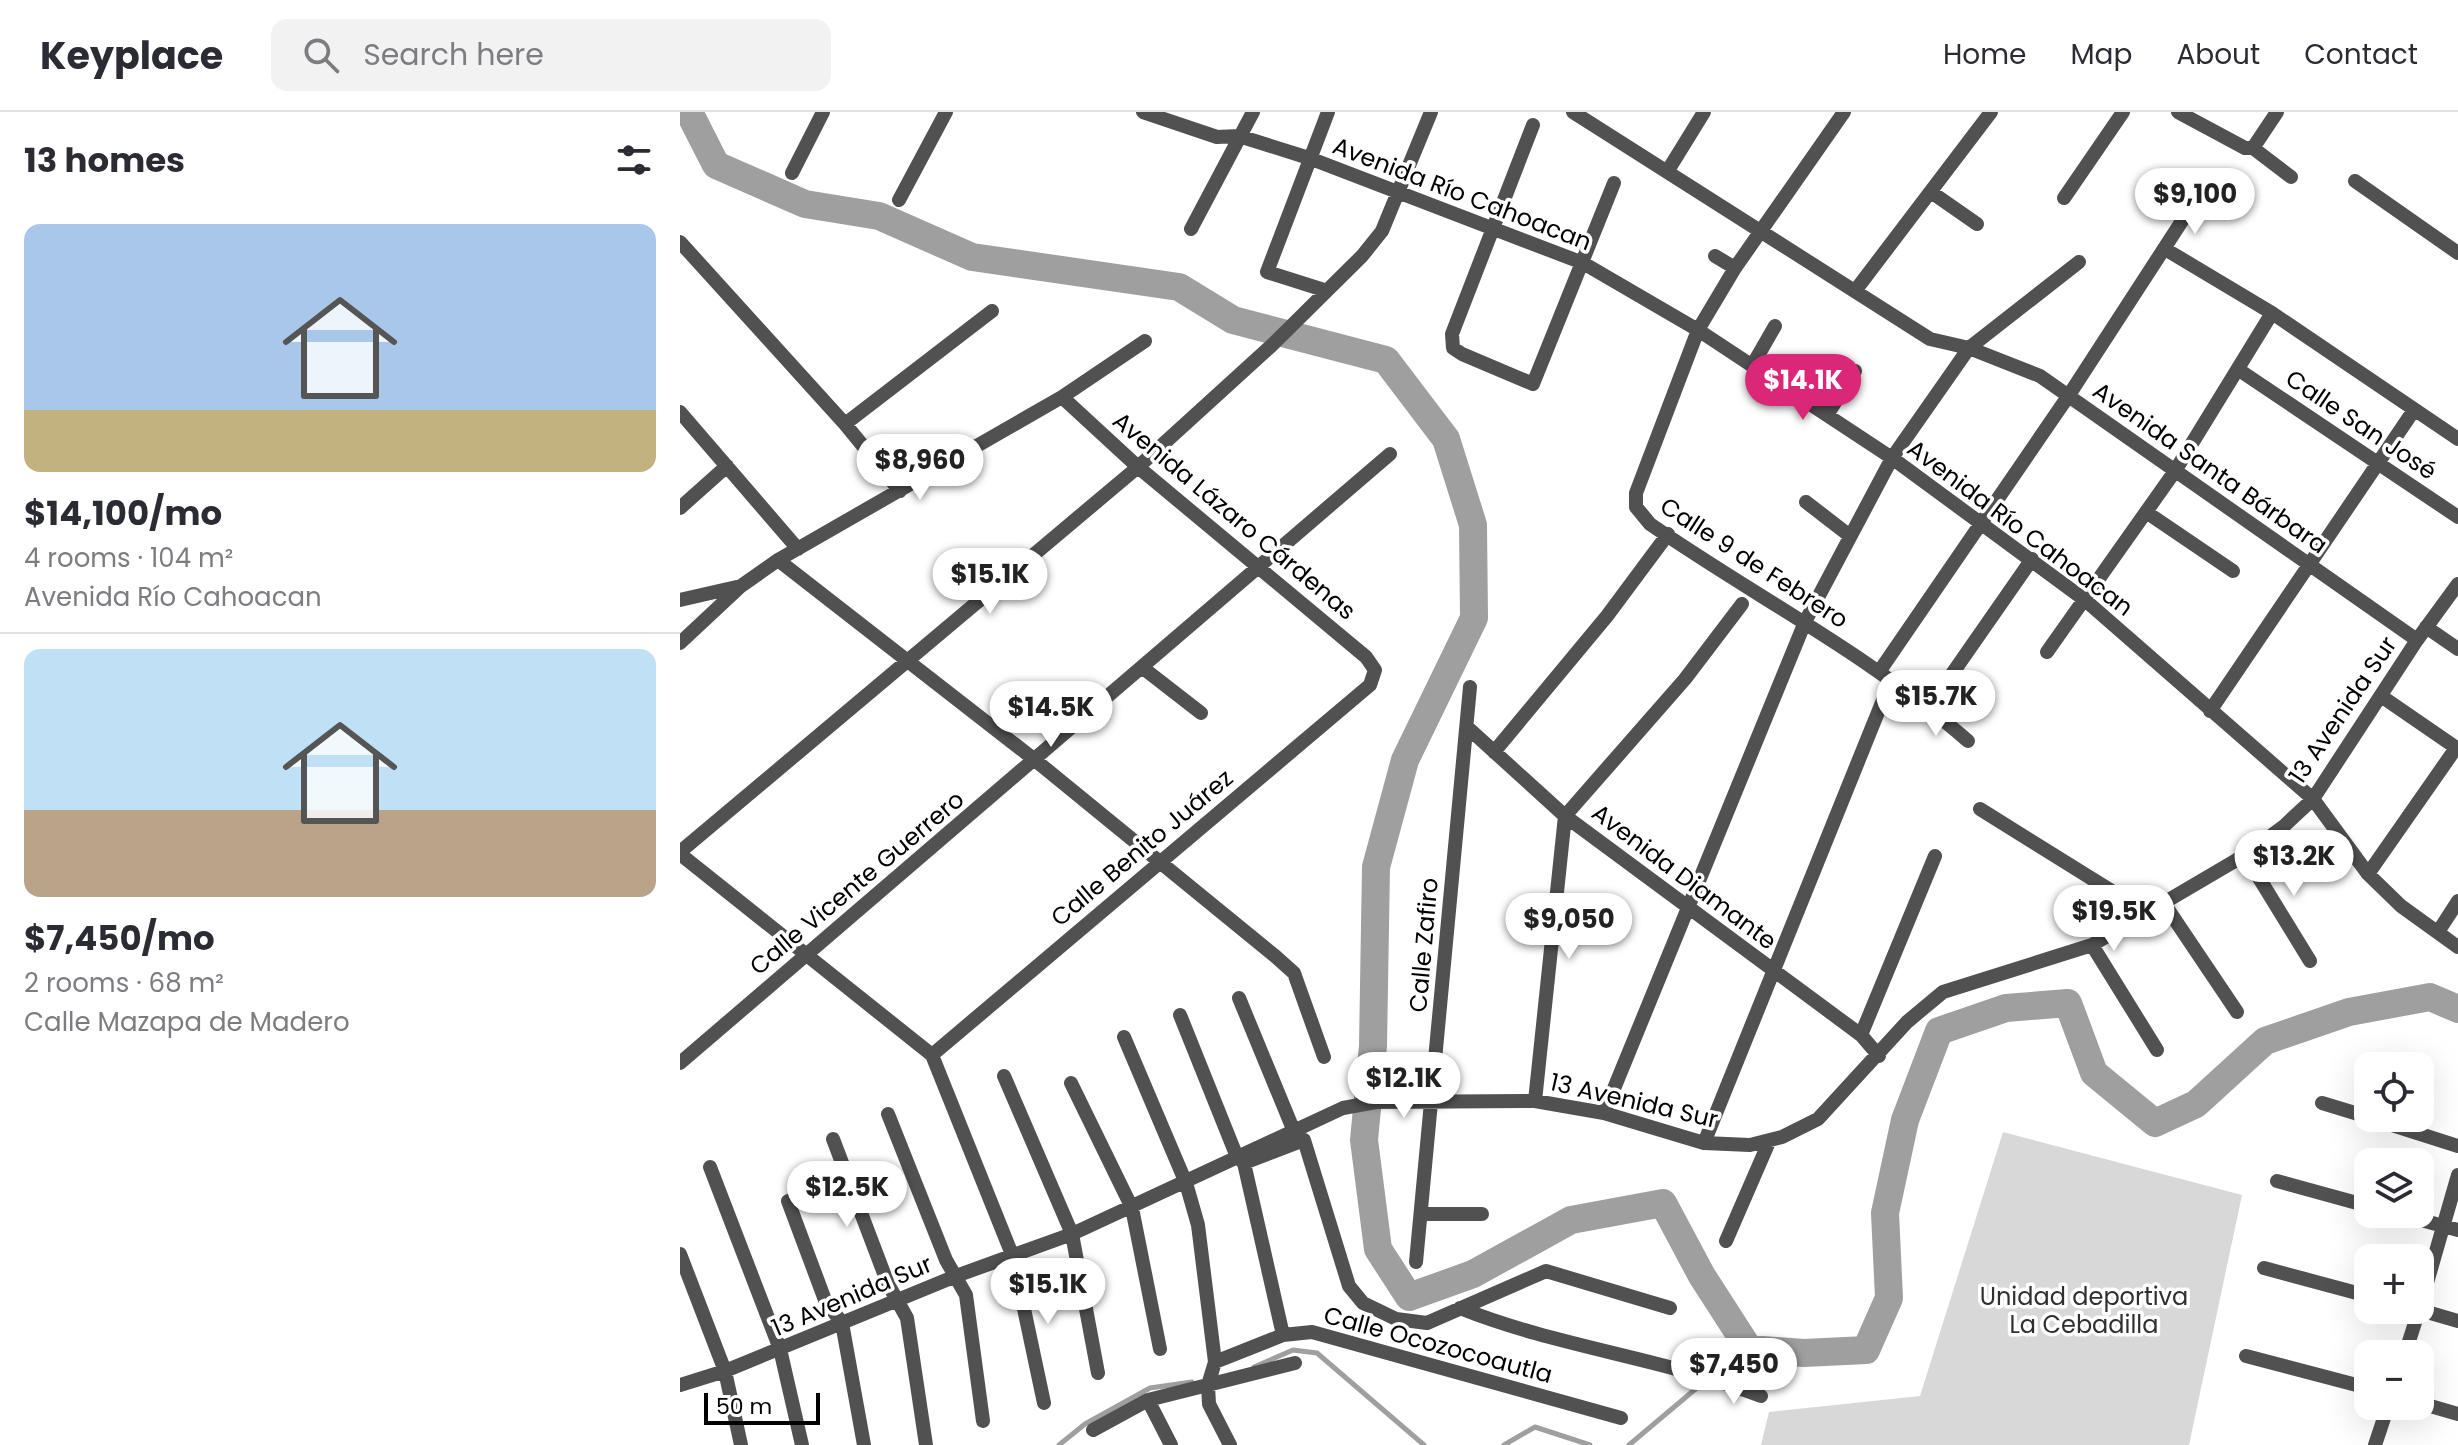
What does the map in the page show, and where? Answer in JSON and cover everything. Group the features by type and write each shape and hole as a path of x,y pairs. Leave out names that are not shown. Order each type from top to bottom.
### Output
{"street":[{"path":"792,173 823,112"},
{"path":"899,200 946,112"},
{"name":"Avenida Río Cahoacan","path":"1143,112 1217,137 1239,136 1309,158 1583,263 1698,330 1892,458 2085,600 2313,799 2368,874 2401,906 2458,947"},
{"path":"1191,229 1253,112"},
{"path":"1324,290 1267,272 1328,112"},
{"path":"1044,1403 1013,1257 932,1055 680,853 1138,467 1271,346 1324,290 1362,256 1382,231 1431,112"},
{"name":"Avenida Santa Bárbara","path":"1574,112 1930,339 1969,348 2040,376 2417,640"},
{"path":"1667,172 1704,112"},
{"path":"1698,330 1735,268 1844,112"},
{"path":"1855,291 1991,112"},
{"path":"2064,198 2123,112"},
{"path":"2178,112 2245,148 2253,148 2291,177"},
{"path":"2253,148 2277,112"},
{"path":"1533,125 1452,334 1453,348 1533,384 1614,183"},
{"path":"2355,181 2458,253"},
{"path":"1931,192 1977,224"},
{"path":"1879,672 2069,395 2193,204"},
{"path":"680,242 845,424 900,491"},
{"path":"2165,249 2272,313 2458,439"},
{"path":"1715,256 1735,268"},
{"path":"1604,1113 1805,622 1892,458 1969,348 2079,262"},
{"path":"845,424 992,311"},
{"path":"2047,652 2175,471 2272,313"},
{"path":"1752,366 1775,326"},
{"name":"Calle 9 de Febrero","path":"1698,330 1636,493 1636,507 1650,524 1879,672 1929,707 1968,741"},
{"path":"680,643 741,586 778,560 1062,397 1145,341"},
{"name":"Calle San José","path":"2239,370 2458,517"},
{"path":"1827,415 1855,371"},
{"name":"Avenida Lázaro Cárdenas","path":"1062,397 1138,467 1366,657 1375,670"},
{"path":"2210,711 2414,410"},
{"path":"680,412 798,549"},
{"name":"Calle Vicente Guerrero","path":"680,1063 1390,454"},
{"path":"680,508 727,466"},
{"path":"1806,502 1850,536"},
{"path":"2146,512 2233,571"},
{"path":"1494,752 1607,616 1668,534"},
{"path":"1929,707 2032,559"},
{"path":"778,560 1161,860 1294,973 1324,1057"},
{"name":"13 Avenida Sur","path":"680,1385 725,1371 956,1276 1072,1234 1298,1134 1343,1108 1376,1102 1535,1101 1604,1113 1704,1143 1750,1145 1769,1142 1818,1119 1907,1022 1943,992 2092,945 2245,855 2313,799 2417,640 2458,584"},
{"path":"680,600 741,586"},
{"path":"1535,1101 1565,816 1685,679 1742,604"},
{"path":"2426,627 2458,649"},
{"path":"1143,668 1201,713"},
{"name":"Calle Benito Juárez","path":"932,1055 1370,685 1375,670"},
{"name":"Calle Zafiro","path":"1416,1262 1470,687"},
{"path":"2368,874 2457,748 2381,696"},
{"path":"1704,1143 1883,700"},
{"name":"Avenida Diamante","path":"1467,727 1565,816 1861,1035 1879,1056"},
{"path":"1980,809 2147,913"},
{"path":"2245,855 2310,961"},
{"path":"1861,1035 1935,856"},
{"path":"2438,932 2458,901"},
{"path":"2163,902 2237,1012"},
{"path":"2092,945 2157,1050"},
{"path":"1239,998 1298,1134 1349,1286 1363,1303 1396,1319 1427,1323 1546,1271 1670,1308"},
{"path":"1180,1015 1240,1160 1283,1335 1215,1362"},
{"path":"1124,1037 1186,1183 1198,1225 1215,1362 1208,1385 1209,1404 1230,1445"},
{"path":"1004,1076 1072,1234 1098,1373"},
{"path":"1071,1083 1132,1208 1160,1349"},
{"path":"2322,1103 2354,1113"},
{"path":"888,1114 946,1260 966,1295 983,1421"},
{"path":"2414,1132 2458,1146"},
{"path":"833,1139 888,1284 907,1318 926,1445"},
{"path":"1726,1241 1769,1142"},
{"path":"710,1167 780,1349 802,1445"},
{"path":"2434,1272 2451,1228 2458,1175"},
{"path":"2277,1181 2354,1202"},
{"path":"788,1201 825,1300 842,1323 864,1445"},
{"path":"1422,1214 1482,1214"},
{"path":"680,1254 725,1371 741,1445"},
{"path":"2264,1268 2354,1292"},
{"path":"1460,1308 1499,1323 1682,1368 1761,1396"},
{"path":"2434,1313 2458,1321"},
{"name":"Calle Ocozocoautla","path":"1283,1335 1312,1332 1621,1418"},
{"path":"2246,1356 2354,1384"},
{"path":"1093,1430 1148,1400 1295,1363"},
{"path":"1148,1400 1171,1445"},
{"path":"2434,1407 2458,1414"},
{"path":"2375,1445 2383,1420"}],"green space":[{"name":"Unidad deportiva La Cebadilla","path":"2003,1132 2242,1195 2189,1445 1761,1445 1769,1412 1920,1396"}],"waterway":[{"path":"689,112 716,165 805,204 879,216 972,257 1179,287 1233,320 1386,360 1446,439 1473,525 1474,618 1405,760 1376,867 1373,1046 1364,1140 1378,1249 1409,1297 1473,1274 1571,1220 1663,1203 1702,1276 1749,1349 1804,1353 1866,1350 1889,1298 1885,1213 1905,1120 1939,1031 2006,1008 2068,1003 2094,1073 2155,1123 2196,1104 2265,1041 2349,1012 2430,997 2458,1009"},
{"path":"1713,1375 1749,1349"},
{"path":"1254,1367 1293,1350 1317,1353 1424,1445"},
{"path":"1629,1445 1705,1381"},
{"path":"1059,1445 1085,1424 1150,1388 1192,1382"},
{"path":"1504,1445 1535,1427 1590,1445"}]}
